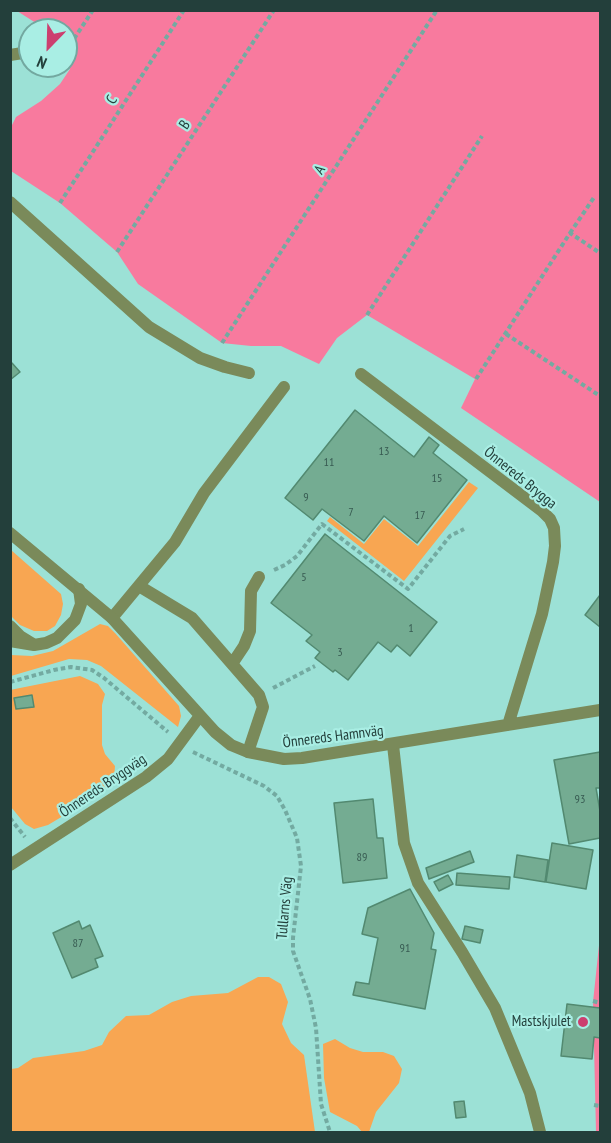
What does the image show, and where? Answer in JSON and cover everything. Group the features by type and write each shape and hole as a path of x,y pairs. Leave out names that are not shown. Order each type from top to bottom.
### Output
{"street":[{"path":"10,202 149,327 200,358 249,373"},
{"name":"Önnereds Brygga","path":"361,374 542,511 550,519 554,528 553,562 542,614 508,725"},
{"path":"112,618 176,543 204,493 284,387"},
{"name":"Önnereds Hamnväg","path":"10,533 112,618 199,717 231,745 248,752 268,757 293,759 393,745 600,710"},
{"path":"232,664 244,646 250,631 251,591 259,577"},
{"path":"139,586 192,618 259,695 263,706 248,752"},
{"path":"10,641 34,645 57,638 75,620 81,604 79,589"},
{"path":"10,626 34,645"},
{"name":"Önnereds Bryggväg","path":"10,865 146,777 168,759 199,717"},
{"path":"393,745 404,843 418,883 495,1008 530,1093 540,1132"}],"path":[{"path":"78,33 93,10"},
{"name":"C","path":"60,203 184,10"},
{"name":"B","path":"117,252 274,10"},
{"name":"A","path":"222,342 437,10"},
{"path":"367,315 482,136"},
{"path":"476,380 595,196"},
{"path":"570,233 600,253"},
{"path":"506,334 600,396"},
{"path":"259,577 285,566 297,556 322,524 408,589 450,536 464,529"},
{"path":"259,695 315,666"},
{"name":"Tullarns Väg","path":"10,682 71,667 92,670 198,755 264,786 277,796 297,838 301,866 293,951 310,999 314,1018 321,1104 330,1132"},
{"path":"593,1002 600,1002"},
{"path":"594,1105 600,1106"}],"shaded area":[{"path":"17,11 600,11 600,502 461,408 475,379 367,315 337,338 319,364 281,346 222,343 138,284 117,252 60,203 11,171 11,127 16,117 41,101 64,78 78,78 78,18 28,18"},
{"path":"469,482 478,488 404,581 327,521 330,517 364,544 384,519 418,546"},
{"path":"11,550 61,594 63,604 61,615 55,626 47,631 34,631 20,625 11,616"},
{"path":"100,624 108,626 115,633 179,706 181,716 178,727 101,666 87,660 69,659 11,676 11,655 32,656 53,651"},
{"path":"80,676 98,684 105,694 102,705 102,745 105,754 115,766 114,779 102,792 48,825 34,829 25,824 11,807 10,690"},
{"path":"600,936 600,1132 596,1132 593,1002"},
{"path":"258,977 269,977 281,984 288,1002 282,1024 291,1043 304,1055 315,1132 11,1132 11,1069 18,1068 33,1058 84,1051 102,1045 109,1032 126,1016 149,1015 172,1002 191,996 228,993"},
{"path":"335,1039 350,1048 363,1052 383,1052 394,1056 402,1069 399,1083 376,1112 369,1132 362,1132 357,1126 330,1112 324,1078 323,1044"}],"building":[{"path":"12,363 20,372 10,380 10,364"},
{"path":"355,410 414,457 429,437 439,445 433,453 467,480 417,543 384,516 364,541 322,509 313,520 285,498"},
{"path":"325,534 437,622 410,656 397,645 391,652 378,642 348,680 315,658 320,652 306,641 312,635 271,603"},
{"path":"600,595 600,627 585,615"},
{"path":"32,695 34,707 16,709 14,698"},
{"path":"600,752 600,788 596,788 600,811 600,838 569,844 554,760"},
{"path":"373,799 377,838 383,838 387,878 343,883 334,803"},
{"path":"552,843 593,850 586,889 546,882"},
{"path":"470,851 474,862 429,879 426,868"},
{"path":"517,855 548,860 545,882 514,877"},
{"path":"457,873 510,877 509,889 456,885"},
{"path":"448,875 453,884 439,891 434,882"},
{"path":"410,889 434,933 431,949 436,950 425,1009 353,995 356,982 369,984 378,938 362,934 368,908"},
{"path":"79,921 82,929 90,925 103,956 95,959 98,967 72,978 53,933"},
{"path":"465,926 483,930 480,943 462,939"},
{"name":"Mastskjulet","path":"567,1004 600,1008 600,1038 594,1037 592,1059 561,1056"},
{"path":"464,1101 466,1117 456,1118 454,1102"}],"place":[{"name":"Mastskjulet","path":"583,1022"}]}
